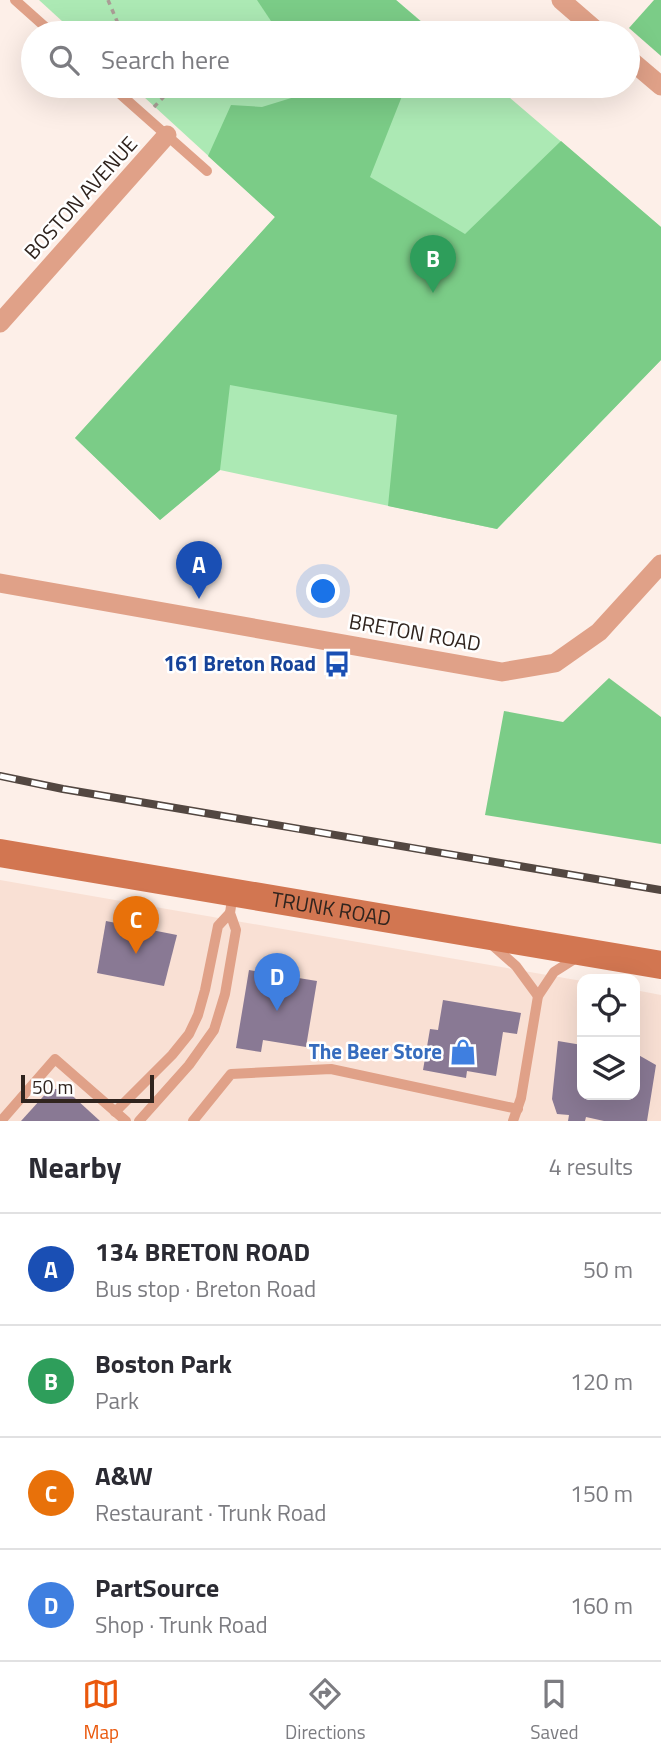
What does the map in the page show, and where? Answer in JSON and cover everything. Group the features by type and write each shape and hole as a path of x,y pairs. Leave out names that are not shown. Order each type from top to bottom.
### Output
{"main road":[{"name":"TRUNK ROAD","path":"0,853 232,903 481,934 661,965"}],"street":[{"path":"561,0 585,21"},
{"path":"640,68 661,86"},
{"name":"BOSTON AVENUE","path":"0,323 167,135"},
{"name":"BRETON ROAD","path":"0,583 502,672 555,663 599,632 661,564"}],"lane":[{"path":"15,0 39,21"},
{"path":"125,98 207,171"},
{"path":"116,1112 189,1034 202,1002 218,926 232,903"},
{"path":"139,1121 189,1065 214,1030 225,993 236,930 232,903"},
{"path":"481,934 516,966 538,996"},
{"path":"513,1121 518,1109 538,996 554,972 586,952"},
{"path":"1,1121 55,1059 126,1121"},
{"path":"193,1121 231,1074 331,1069 518,1109"}],"path":[{"path":"108,0 117,21"},
{"path":"146,117 162,98"}],"shaded area":[{"path":"0,880 577,980 577,1100 640,1100 640,991 661,995 661,1121 0,1121"}],"green space":[{"path":"39,0 396,0 421,21 62,21"},
{"path":"257,0 396,0 420,21 271,21"},
{"path":"654,0 661,0 661,56 640,38 640,21 635,21"},
{"path":"145,98 510,98 661,227 661,360 497,529 220,470 160,520 75,438 275,217"},
{"path":"291,98 401,98 370,177 465,234 561,141 661,227 661,360 497,529 388,506 397,415 230,385 220,470 160,520 75,438 275,217 208,156 231,105 262,107"},
{"path":"609,678 661,717 661,844 485,815 504,711 563,722"}],"building":[{"path":"106,921 177,935 164,986 97,973"},
{"path":"249,970 317,981 306,1047 263,1040 261,1052 236,1048"},
{"name":"The Beer Store","path":"443,1000 521,1013 517,1034 503,1032 496,1076 467,1071 466,1078 423,1070 430,1029 438,1030"},
{"path":"558,1041 577,1044 577,1100 640,1100 640,1056 656,1065 647,1121 604,1121 586,1117 585,1121 568,1121 569,1115 557,1114 552,1099"},
{"path":"50,1089 65,1089 100,1121 21,1121"}],"railway":[{"path":"0,776 63,789 661,890"}],"place":[{"name":"Boston Park","path":"433,293"},
{"name":"134 BRETON ROAD","path":"199,599"},
{"name":"161 Breton Road","path":"337,664"},
{"name":"A&W","path":"136,954"},
{"name":"PartSource","path":"277,1011"},
{"name":"The Beer Store","path":"463,1052"}]}
